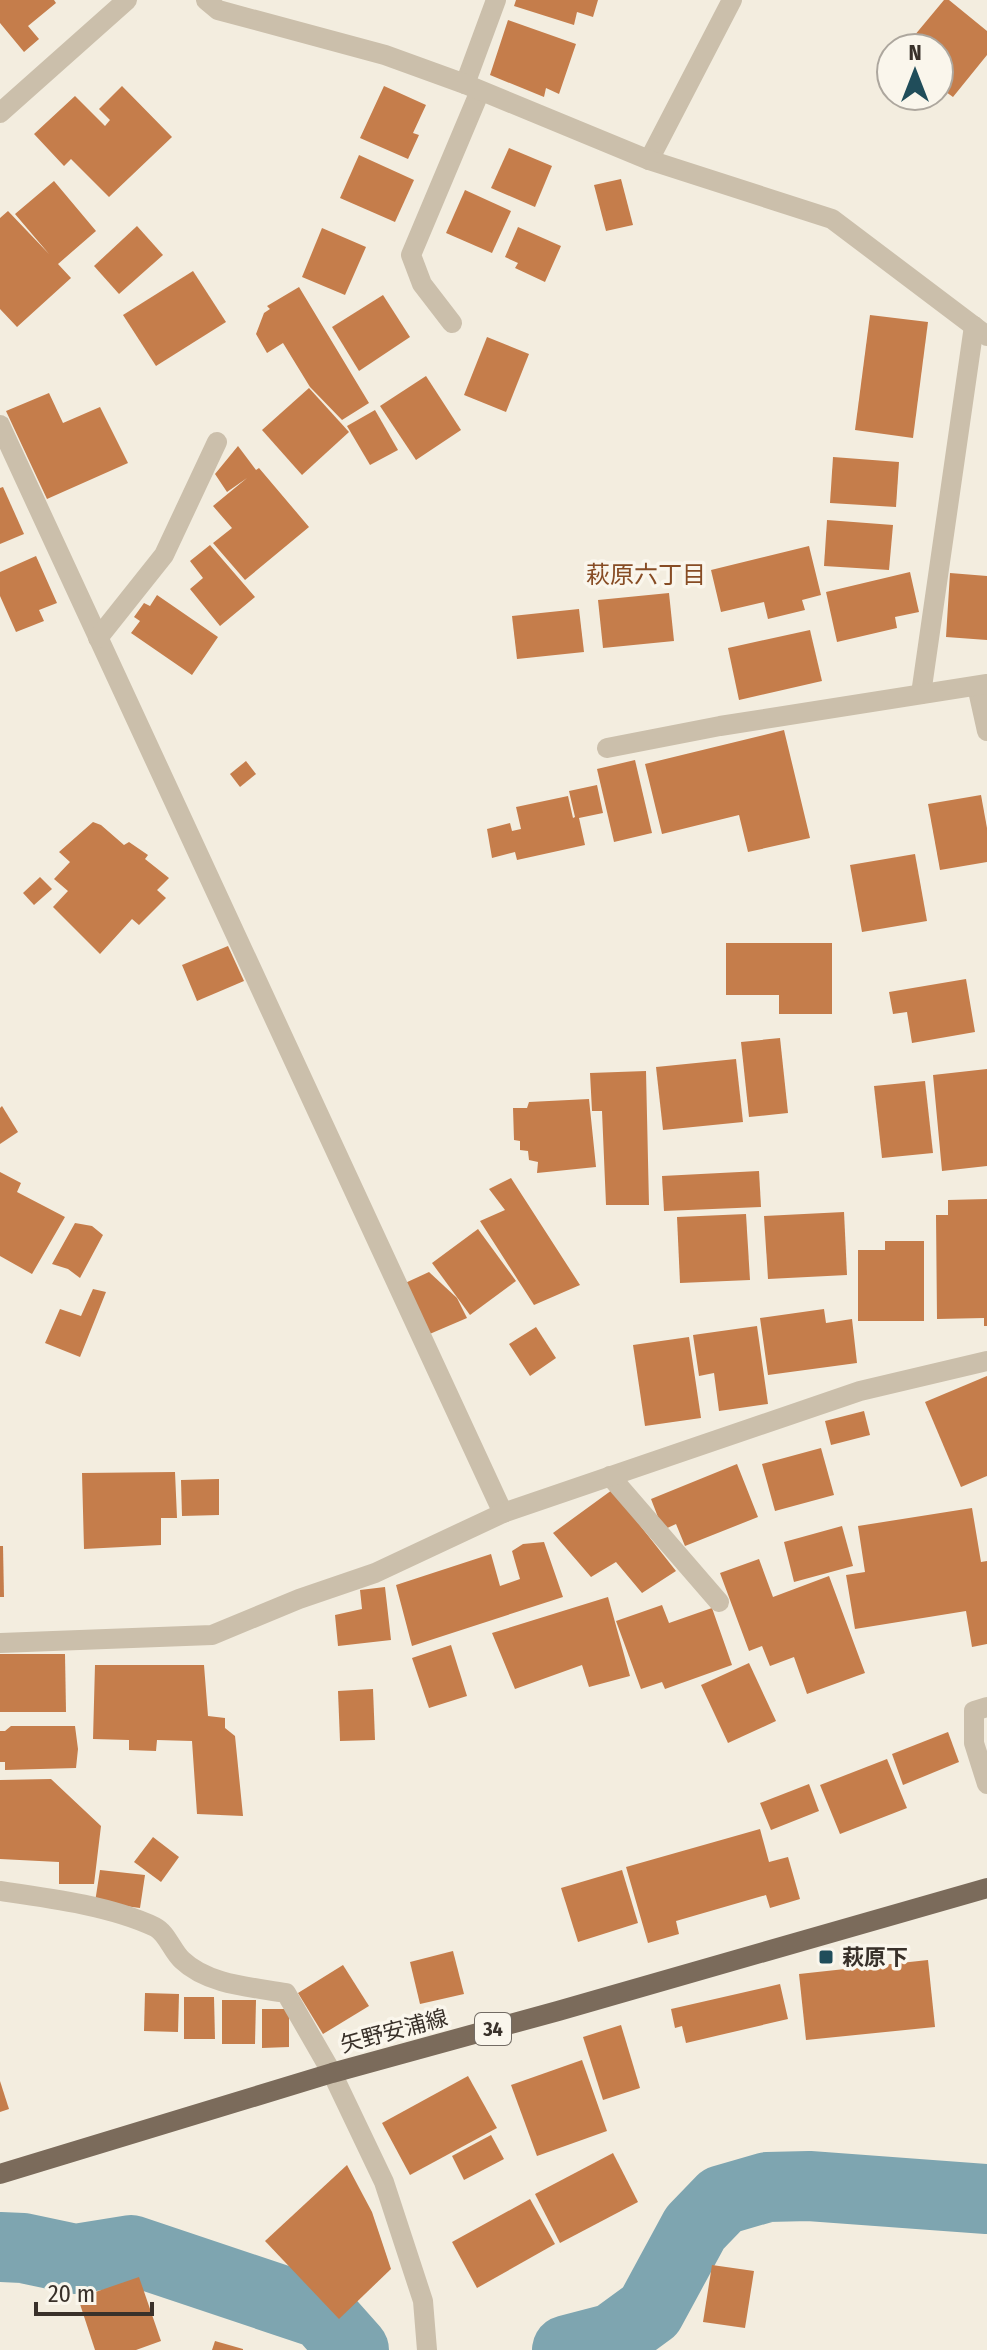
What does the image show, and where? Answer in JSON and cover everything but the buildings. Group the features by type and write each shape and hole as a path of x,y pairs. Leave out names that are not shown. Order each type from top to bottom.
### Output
{"main road":[{"name":"矢野安浦線","path":"0,2174 332,2073 987,1888"}],"street":[{"path":"0,113 127,0"},
{"path":"206,0 218,10 385,55 649,160 832,219 981,331 921,694"},
{"path":"452,323 422,284 411,255 472,88 496,0"},
{"path":"649,160 732,0"},
{"path":"0,425 503,1513"},
{"path":"98,638 164,555 217,442"},
{"path":"607,748 720,726 982,685 987,731"},
{"path":"0,1643 212,1635 299,1599 375,1573 503,1513 860,1391 987,1361"},
{"path":"610,1476 719,1602"},
{"path":"987,1707 974,1711 974,1743 987,1784"},
{"path":"0,1891 50,1898 158,1928 182,1961 217,1980 286,1993 332,2073 384,2182 423,2301 427,2350"}],"waterway":[{"path":"567,2350 613,2338 650,2311 695,2228 722,2200 767,2187 809,2186 987,2199"},
{"path":"0,2247 23,2248 75,2259 131,2250 322,2314 354,2350"}],"place":[{"name":"萩原下","path":"826,1957"}],"district":[{"name":"萩原六丁目","path":"646,575"}]}
